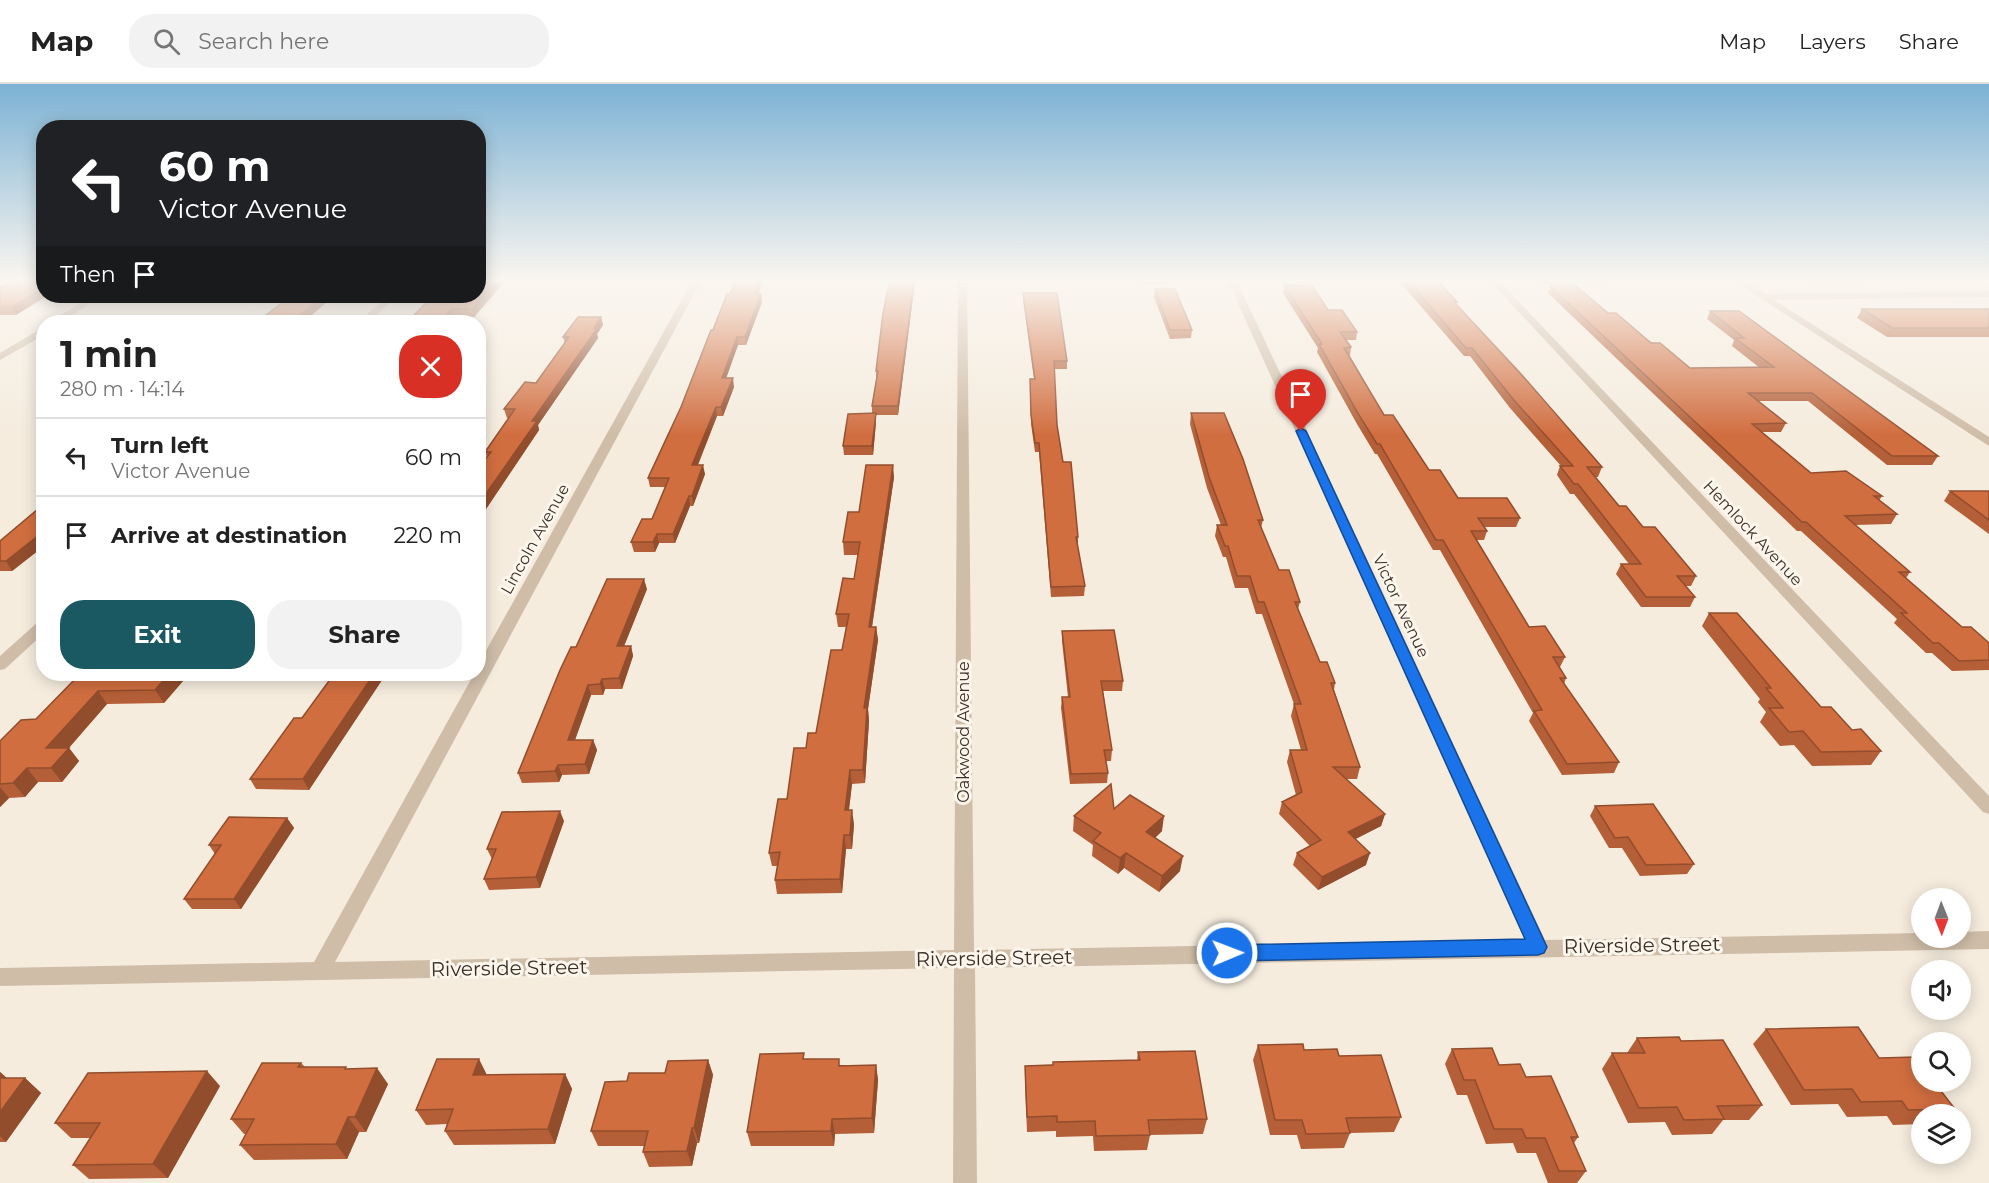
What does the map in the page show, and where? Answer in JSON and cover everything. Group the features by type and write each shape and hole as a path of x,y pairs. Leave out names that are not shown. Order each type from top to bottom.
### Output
{"street":[{"name":"Lincoln Avenue","path":"486,666 668,332"},
{"name":"Oakwood Avenue","path":"962,332 964,1183"},
{"name":"Victor Avenue","path":"1256,332 1538,947"},
{"name":"Hemlock Avenue","path":"1542,332 1989,807"},
{"path":"1818,332 1989,442"},
{"path":"0,357 36,335"},
{"path":"0,665 36,631"},
{"name":"Lincoln Avenue","path":"319,972 478,681"},
{"name":"Riverside Street","path":"0,977 1989,940"}],"building":[{"path":"567,332 594,332 532,421 537,421 486,494 486,458 491,452 486,451 515,409 504,409 525,382 536,383 569,337 563,337"},
{"path":"710,332 747,332 745,337 737,337 722,378 733,378 721,407 716,407 692,465 703,465 692,496 689,496 673,534 657,534 653,542 631,542 642,519 652,519 669,478 648,478 681,407"},
{"path":"881,332 907,332 898,406 872,406 878,371 876,371"},
{"path":"1028,332 1063,332 1067,361 1054,361 1057,425 1063,462 1071,462 1078,537 1076,537 1085,586 1051,587 1039,443 1035,443 1031,415 1030,379 1035,379"},
{"path":"1314,332 1340,332 1351,347 1344,348 1384,415 1393,415 1429,470 1440,470 1458,498 1507,498 1520,518 1478,518 1487,531 1471,531 1529,627 1545,626 1565,657 1553,657 1566,678 1560,678 1619,762 1567,764 1534,711 1542,710 1443,540 1436,540 1380,444 1377,444 1359,415 1319,344 1322,344"},
{"path":"1452,332 1482,332 1521,374 1602,467 1587,467 1619,506 1626,506 1643,527 1655,527 1696,576 1677,576 1695,597 1646,597 1621,564 1641,564 1578,484 1574,484 1560,466 1573,466 1513,399 1472,348 1466,348"},
{"path":"1599,332 1639,332 1651,343 1660,343 1690,368 1774,367 1735,338 1744,338 1737,332 1768,332 1938,456 1892,456 1812,393 1748,393 1786,423 1752,424 1811,473 1846,471 1882,496 1874,496 1897,514 1845,516 1910,572 1899,572 1962,627 1971,627 1989,643 1989,660 1959,661 1939,643 1933,643 1901,613 1907,613 1806,522 1802,522"},
{"path":"876,413 872,446 843,446 848,414"},
{"path":"1191,413 1224,413 1243,459 1263,520 1258,520 1279,570 1289,570 1300,602 1295,602 1320,662 1327,662 1335,683 1331,683 1360,767 1333,767 1385,814 1348,832 1370,853 1322,877 1297,853 1321,840 1282,802 1302,792 1290,750 1307,750 1294,704 1301,704 1264,602 1258,602 1250,576 1237,576 1228,546 1225,546 1217,525 1227,525 1209,477"},
{"path":"866,465 893,465 869,627 876,627 864,708 867,708 863,770 850,770 845,810 852,810 850,835 844,835 840,879 775,880 780,852 769,853 778,799 787,799 794,748 806,748 808,733 816,733 831,650 842,650 849,614 836,614 843,578 854,579 860,542 843,542 848,512 859,512"},
{"path":"1950,491 1989,491 1989,520"},
{"path":"36,511 36,537 6,561 0,561 0,541"},
{"path":"607,579 644,579 617,646 631,646 619,678 602,679 600,684 588,685 568,740 593,740 585,764 558,765 555,771 518,773 560,670 571,647 576,647"},
{"path":"1709,613 1737,613 1821,707 1831,707 1852,730 1861,729 1881,751 1821,752 1803,731 1789,732 1769,708 1783,708 1766,688 1771,688"},
{"path":"1114,630 1123,681 1101,681 1112,750 1104,750 1108,773 1071,774 1062,697 1070,697 1062,631"},
{"path":"73,681 163,681 155,690 98,691 46,748 69,748 51,768 27,768 13,783 0,784 0,741 21,720 36,719"},
{"path":"329,681 369,681 303,779 250,779 294,718 302,718"},
{"path":"1111,784 1114,809 1130,795 1164,816 1146,832 1183,856 1162,876 1126,853 1120,858 1093,841 1101,833 1074,816"},
{"path":"1653,804 1694,864 1646,865 1628,837 1615,838 1595,806"},
{"path":"560,811 536,877 484,879 496,849 487,849 502,812"},
{"path":"229,817 287,818 234,899 184,899 221,845 209,845"},
{"path":"1858,1027 1879,1058 1911,1057 1911,1092 1942,1092 1951,1104 1911,1104 1911,1110 1908,1110 1902,1101 1861,1102 1852,1089 1804,1090 1766,1029"},
{"path":"1679,1037 1681,1041 1723,1040 1762,1105 1717,1106 1724,1119 1684,1120 1677,1107 1639,1108 1612,1053 1645,1053 1637,1038"},
{"path":"1303,1044 1304,1050 1337,1049 1339,1056 1381,1055 1401,1117 1346,1118 1350,1133 1306,1134 1302,1120 1275,1120 1258,1045"},
{"path":"1492,1048 1499,1065 1520,1064 1526,1077 1551,1076 1578,1137 1571,1137 1586,1171 1559,1171 1545,1138 1526,1138 1522,1129 1494,1129 1475,1080 1464,1080 1452,1049"},
{"path":"1195,1051 1207,1119 1148,1120 1150,1135 1096,1136 1095,1121 1057,1122 1057,1116 1027,1117 1025,1066 1053,1065 1053,1062 1140,1060 1138,1052"},
{"path":"804,1053 803,1059 839,1059 839,1066 876,1065 872,1118 832,1119 831,1131 747,1132 760,1054"},
{"path":"437,1059 479,1059 473,1075 565,1074 548,1129 445,1131 453,1109 416,1110"},
{"path":"708,1060 687,1151 643,1152 648,1131 591,1131 605,1082 627,1081 629,1073 665,1073 668,1061"},
{"path":"262,1063 301,1063 298,1067 377,1068 355,1117 348,1117 336,1144 240,1145 254,1119 231,1119"},
{"path":"207,1071 153,1164 73,1165 100,1123 55,1123 88,1073"},
{"path":"0,1078 25,1078 0,1112"}],"route":[{"path":"1227,953 1538,947 1301,431"}]}
